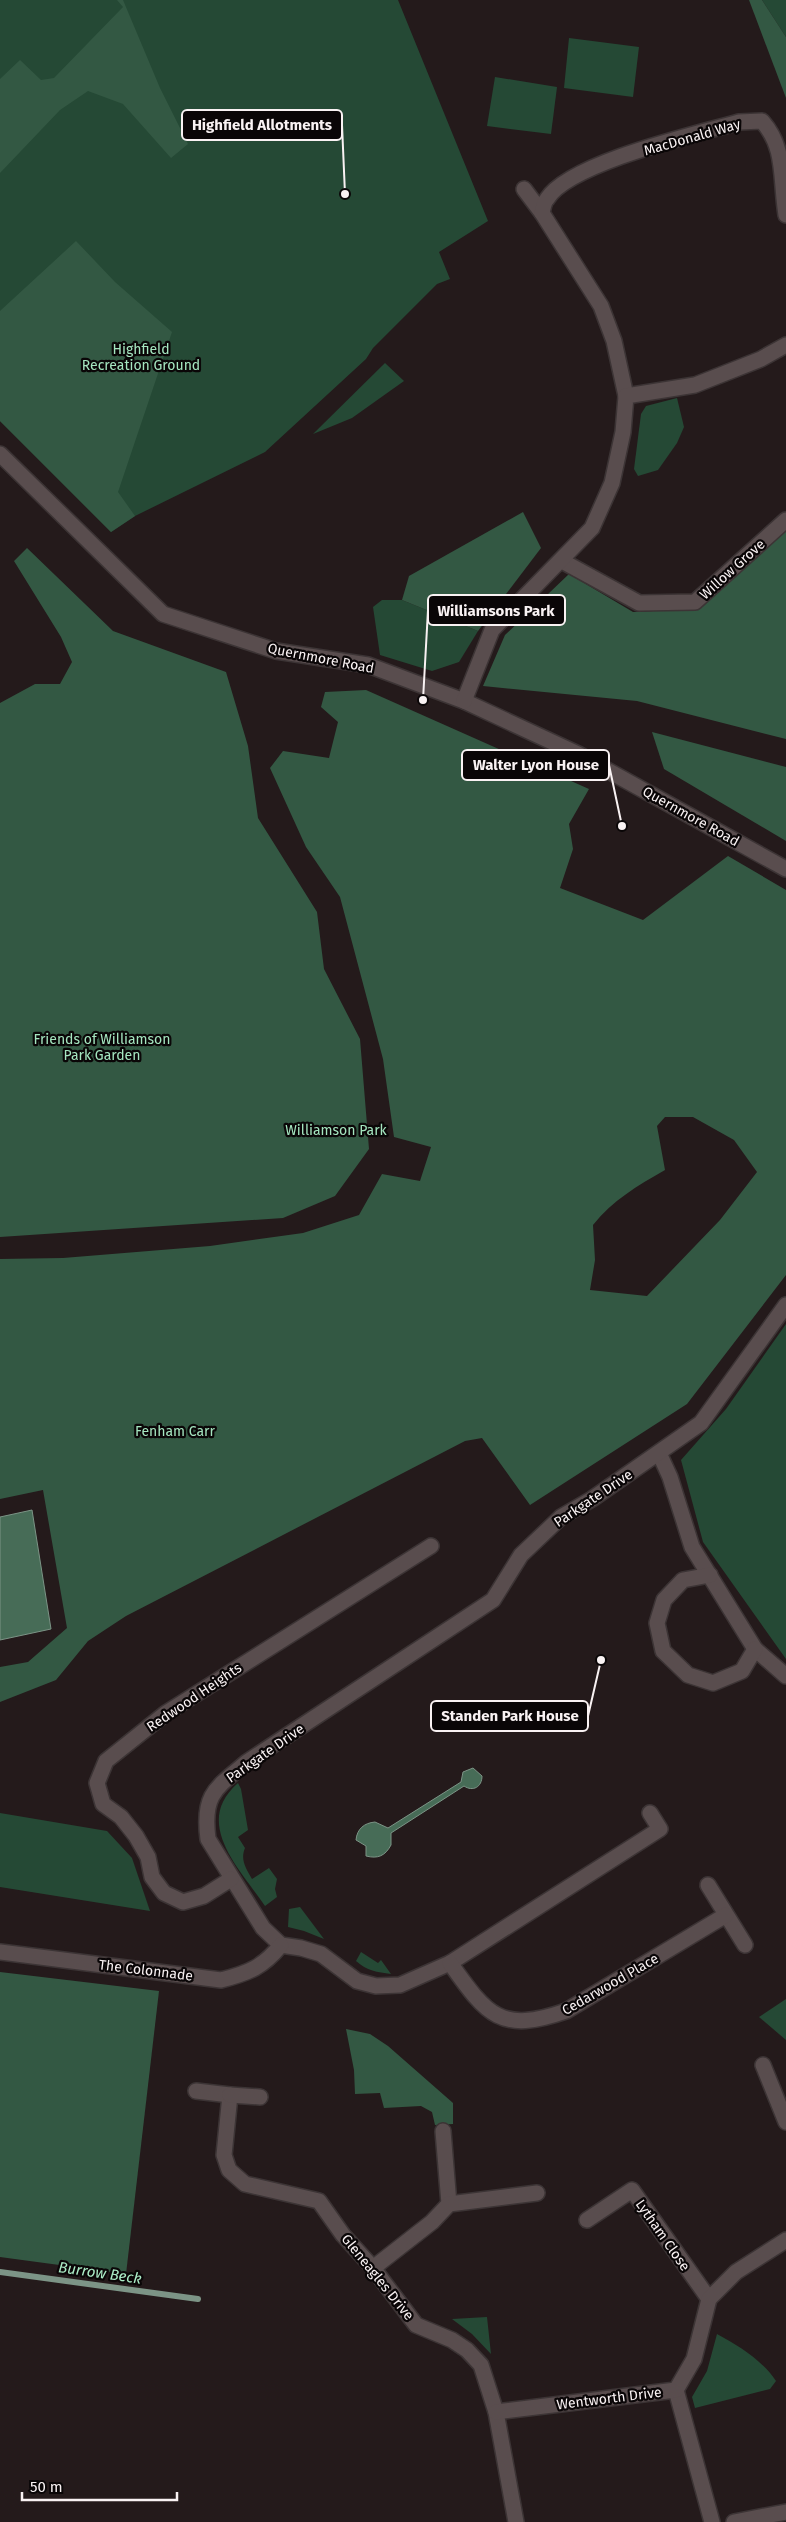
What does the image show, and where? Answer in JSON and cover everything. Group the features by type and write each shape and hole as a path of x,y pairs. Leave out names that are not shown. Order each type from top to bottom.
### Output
{"street":[{"name":"MacDonald Way","path":"542,213 546,198 563,183 598,164 739,122 762,121 776,132 784,151 783,197 786,215"},
{"path":"464,701 492,630 562,561 592,528 607,497 623,432 626,396 614,341 601,306 542,213 524,189"},
{"path":"626,396 695,386 761,359 786,345"},
{"name":"Quernmore Road","path":"0,454 163,614 276,651 368,665 464,701 578,754 786,869"},
{"name":"Willow Grove","path":"562,561 639,604 695,602 786,520"},
{"name":"Parkgate Drive","path":"282,1945 263,1928 208,1839 207,1806 214,1790 247,1762 493,1600 521,1555 560,1517 592,1499 701,1423 786,1305"},
{"path":"659,1453 670,1477 692,1547 755,1650 786,1676"},
{"name":"Redwood Heights","path":"231,1878 204,1896 183,1902 164,1892 152,1877 148,1857 136,1836 121,1817 103,1804 97,1784 106,1761 166,1713 431,1546"},
{"path":"710,1575 683,1580 664,1600 657,1623 663,1652 688,1674 713,1683 742,1671 755,1650"},
{"path":"282,1945 320,1954 357,1981 376,1986 400,1985 450,1964 660,1829 650,1813"},
{"path":"708,1885 744,1945"},
{"name":"Cedarwood Place","path":"450,1964 477,2001 490,2013 515,2022 541,2020 566,2011 726,1915"},
{"name":"The Colonnade","path":"0,1952 221,1980 247,1974 269,1960 282,1945"},
{"path":"763,2065 786,2122"},
{"path":"196,2091 260,2097"},
{"name":"Gleneagles Drive","path":"230,2095 224,2155 229,2170 245,2184 319,2201 343,2235 373,2268 416,2325 452,2340 467,2350 481,2365 496,2412 516,2522"},
{"path":"443,2131 449,2204"},
{"name":"Lytham Close","path":"587,2220 632,2190 709,2299"},
{"path":"373,2268 432,2222 449,2204 537,2193"},
{"path":"709,2299 736,2272 786,2240"},
{"name":"Wentworth Drive","path":"496,2412 676,2390 694,2359 709,2299"},
{"path":"676,2390 712,2522"},
{"path":"734,2522 786,2512"}],"green space":[{"name":"Highfield Recreation Ground","path":"0,0 398,0 488,221 439,252 450,279 437,284 373,348 366,359 265,452 135,516 111,532 0,421"},
{"path":"117,0 123,0 160,88 188,144 171,158 123,104 88,91 60,110 0,173 0,79 20,60 41,80 54,78 123,7"},
{"path":"749,0 762,0 786,37 786,98"},
{"path":"762,0 786,0 786,37"},
{"path":"569,38 639,47 633,97 564,88"},
{"path":"495,77 557,87 551,134 487,126"},
{"name":"Highfield Recreation Ground","path":"76,241 115,282 172,332 118,492 135,516 111,532 0,421 0,311"},
{"path":"385,363 404,381 352,418 313,434"},
{"path":"677,398 684,427 677,443 658,470 638,476 634,469 641,414 646,406"},
{"path":"523,512 541,548 478,631 402,600 409,576"},
{"path":"786,530 786,739 637,701 483,686 505,635 569,574 633,612 695,609"},
{"path":"27,548 113,631 226,672 248,746 258,818 317,912 324,969 360,1039 369,1149 335,1196 283,1218 0,1237 0,703 35,684 60,684 72,662 61,637 14,561"},
{"path":"382,600 402,600 478,631 459,662 432,671 380,655 373,607"},
{"name":"Fenham Carr","path":"366,690 589,789 569,824 573,849 560,888 643,920 728,856 786,890 786,1275 687,1404 530,1505 482,1438 465,1441 126,1616 88,1641 56,1680 0,1702 0,1667 28,1662 67,1628 43,1490 0,1499 0,1259 63,1258 210,1246 303,1233 359,1215 382,1174 420,1181 431,1147 394,1137 383,1059 340,897 306,847 270,768 283,751 329,758 338,722 321,707 325,692","holes":["665,1117 693,1117 734,1140 757,1172 720,1220 647,1296 590,1290 595,1260 593,1225 617,1201 665,1170 657,1126"]},
{"path":"652,732 786,767 786,841 664,769"},
{"path":"786,1324 786,1659 703,1542 681,1460 726,1409"},
{"path":"238,1783 241,1789 248,1830 238,1837 245,1848 243,1860 246,1868 252,1879 269,1868 277,1879 275,1889 277,1897 265,1906 233,1861 225,1846 220,1830 219,1814 225,1798"},
{"path":"0,1813 107,1831 132,1858 150,1911 0,1887"},
{"path":"300,1907 324,1939 288,1927 289,1909"},
{"path":"361,1952 378,1963 381,1960 391,1974 364,1967 356,1961"},
{"path":"0,1972 159,1991 126,2274 0,2257"},
{"path":"786,1999 786,2040 759,2017"},
{"path":"346,2029 370,2034 388,2046 453,2103 453,2124 435,2125 432,2112 421,2106 384,2108 380,2093 355,2094 354,2070"},
{"path":"487,2317 491,2354 472,2334 452,2319"},
{"path":"717,2334 757,2360 776,2381 770,2389 695,2408 692,2397 707,2371"}],"shaded area":[{"path":"32,1510 51,1629 0,1640 0,1517"},
{"path":"473,1768 482,1776 479,1786 471,1789 464,1786 391,1833 391,1845 384,1854 378,1857 366,1856 366,1846 356,1840 362,1827 375,1822 388,1828 461,1782 463,1772"}],"waterway":[{"name":"Burrow Beck","path":"0,2272 198,2299"}],"place":[{"name":"Highfield Allotments","path":"345,194"},
{"name":"Williamsons Park","path":"423,700"},
{"name":"Walter Lyon House","path":"622,826"},
{"name":"Standen Park House","path":"601,1660"}],"park label":[{"name":"Friends of Williamson Park Garden","path":"102,1048"},
{"name":"Williamson Park","path":"336,1130"}]}
